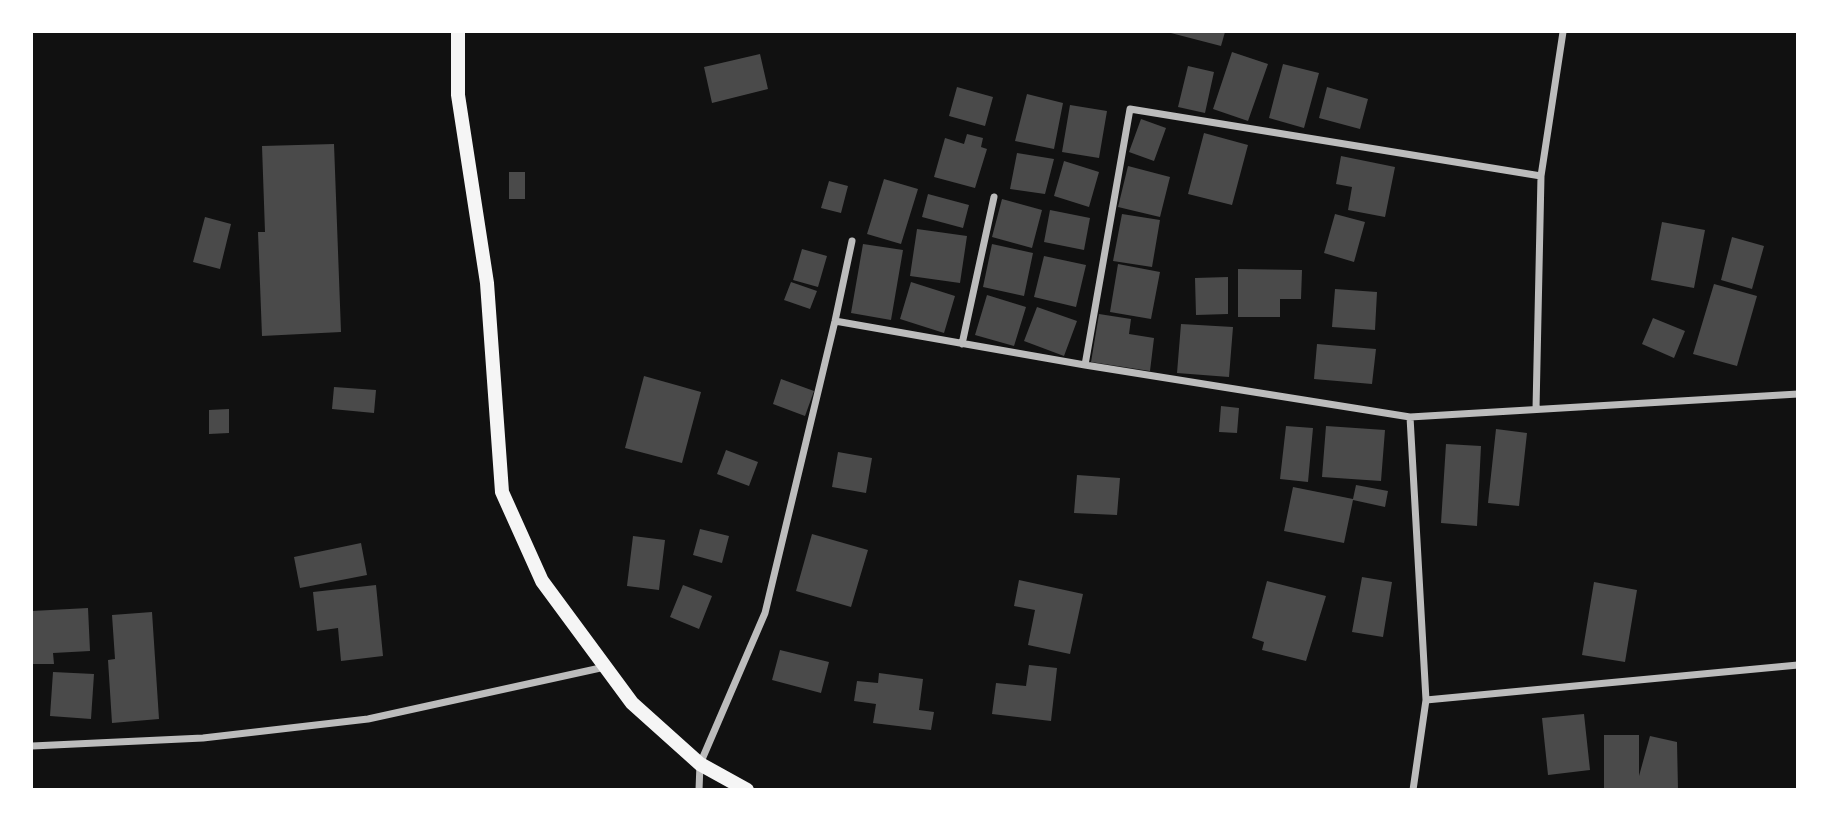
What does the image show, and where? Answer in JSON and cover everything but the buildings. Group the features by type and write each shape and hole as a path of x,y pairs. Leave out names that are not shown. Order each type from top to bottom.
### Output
{"main road":[{"path":"458,32 458,95 487,283 502,492 542,581 632,703 700,764 747,789"}],"street":[{"path":"1536,409 1541,176 1563,32"},
{"path":"1085,365 1130,109 1541,176"},
{"path":"962,344 994,197"},
{"path":"699,789 700,764 765,613 852,241"},
{"path":"835,321 1085,365 1409,417 1797,394"},
{"path":"1409,417 1426,699 1413,789"},
{"path":"1426,699 1797,665"},
{"path":"32,747 203,737 368,719 606,667"}]}
